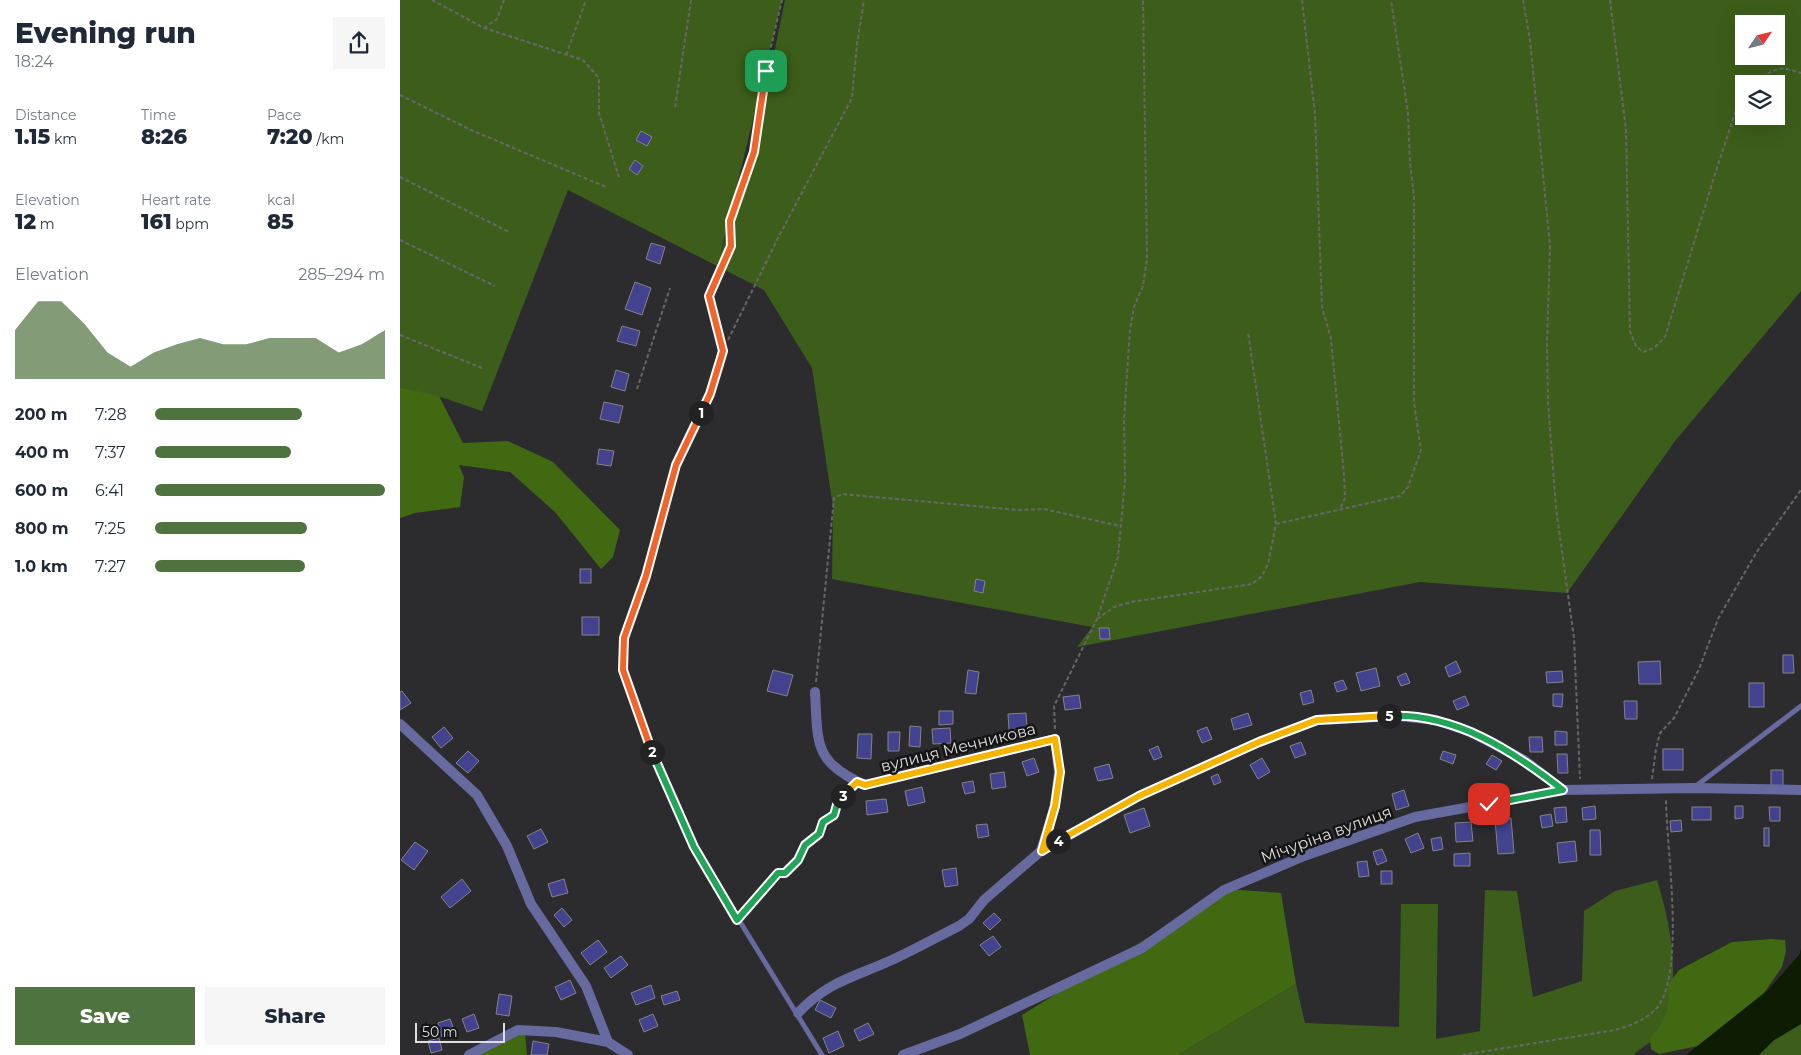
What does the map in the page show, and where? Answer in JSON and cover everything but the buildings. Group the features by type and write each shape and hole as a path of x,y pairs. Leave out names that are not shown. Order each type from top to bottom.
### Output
{"street":[{"path":"815,692 818,742 831,767 857,782"},
{"path":"798,1013 814,995 836,982 894,959 959,926 969,919 984,900 1042,851 1139,796 1259,742 1317,720 1399,716 1436,720 1471,732 1524,760 1563,790"},
{"path":"400,724 477,795 507,846 531,904 586,986 608,1042"},
{"path":"1042,851 1055,806 1060,772 1055,739"},
{"name":"вулиця Мечникова","path":"857,782 865,785 1055,739"},
{"name":"Мічуріна вулиця","path":"903,1055 960,1034 1142,948 1224,890 1304,856 1415,817 1563,790 1694,788 1801,790"},
{"path":"469,1055 518,1030 556,1032 608,1042 628,1055"}],"lane":[{"path":"711,312 723,351 710,394 676,465 646,576 624,638 623,670 665,784 694,847 737,920 798,1013 822,1055"},
{"path":"1694,788 1801,706"}],"path":[{"path":"432,0 484,28 583,60 599,78 599,113 619,178"},
{"path":"484,28 497,19 504,0"},
{"path":"566,55 586,0"},
{"path":"675,107 691,0"},
{"path":"711,312 709,296 731,246 730,221 754,152 762,85 782,0"},
{"path":"723,351 779,236 852,98 857,44 864,0"},
{"path":"1055,739 1054,706 1096,619 1118,557 1124,480 1124,419 1130,330 1134,308 1143,286 1147,259 1143,0"},
{"path":"1302,0 1315,114 1322,307 1331,339 1344,475 1345,498 1340,509"},
{"path":"1276,524 1400,496 1408,487 1421,450 1414,403 1414,206 1408,113 1391,0"},
{"path":"1523,0 1530,40 1550,246 1547,350 1548,402 1556,508 1574,638 1580,790"},
{"path":"1610,0 1626,130 1630,331 1636,346 1643,352 1654,348 1665,337 1735,113"},
{"path":"1766,75 1784,68 1801,73"},
{"path":"400,94 471,130 606,187"},
{"path":"400,177 509,232"},
{"path":"400,240 495,286"},
{"path":"637,389 670,288"},
{"path":"1096,619 1114,607 1131,602 1252,584 1262,576 1268,564 1276,524 1248,332"},
{"path":"400,335 482,368"},
{"path":"1652,789 1656,749 1660,734 1674,718 1699,669 1718,619 1756,553 1801,490"},
{"path":"815,692 834,498 842,494 1018,510 1044,509 1120,526"},
{"path":"737,920 778,873 785,873 798,860 805,845 819,834 823,822 834,815 838,801 857,782"},
{"path":"1462,1055 1615,1030 1637,1024 1656,1009 1664,992 1672,961 1673,901 1666,828 1666,789"}],"green space":[{"path":"400,0 782,0 720,255 754,152 785,0 1801,0 1801,291 1675,441 1567,593 1420,582 1077,647 1092,627 832,579 833,507 812,368 764,290 568,190 482,411 444,398 400,387"},
{"path":"400,387 439,396 463,443 508,441 553,462 620,530 613,557 601,569 555,512 510,472 459,465 464,477 460,507 415,513 400,518"},
{"path":"1657,880 1671,939 1673,982 1670,1002 1664,1021 1654,1038 1634,1055 1178,1055 1296,984 1305,1023 1399,1027 1401,904 1438,904 1436,1039 1480,1031 1485,890 1517,891 1533,997 1582,981 1584,911 1615,891"},
{"path":"1227,889 1281,893 1296,984 1178,1055 1030,1055 1022,1015"},
{"path":"1771,939 1785,940 1786,951 1782,967 1764,993 1698,1046 1659,1054 1651,1049 1650,1038 1660,1026 1666,1014 1668,985 1679,970 1732,942"},
{"path":"1801,1024 1801,1055 1759,1055 1774,1040"},
{"path":"513,1033 525,1033 527,1055 470,1055"}],"shaded area":[{"path":"1801,949 1801,1024 1774,1040 1759,1055 1686,1055 1767,991 1799,955"}],"route":[{"path":"766,71 762,85 754,152 730,221 731,246 709,296 711,312 723,351 710,394 676,465 646,576 624,638 623,670 657,766 694,847 737,920 778,873 785,873 798,860 805,845 819,834 823,822 834,815 838,801 857,782 865,785 1055,739 1060,772 1055,806 1042,851 1139,796 1259,742 1317,720 1399,716 1436,720 1471,732 1524,760 1563,790 1489,804"}]}
